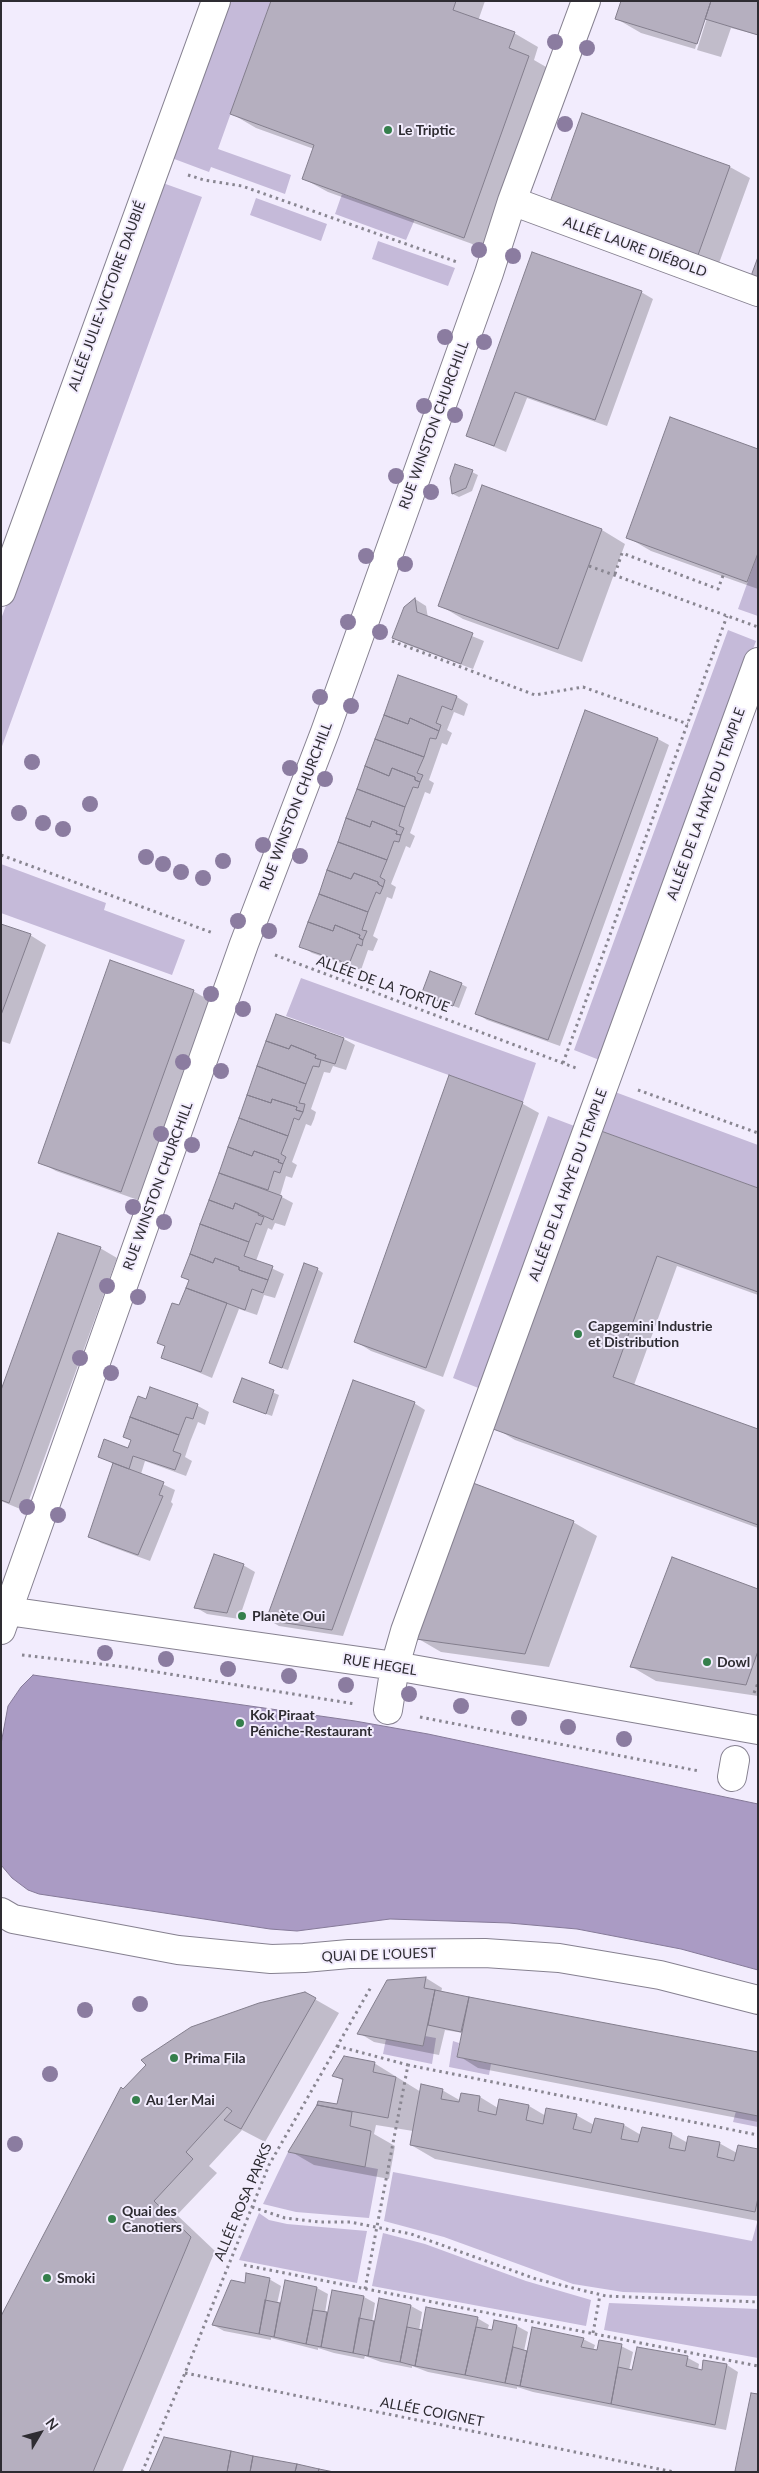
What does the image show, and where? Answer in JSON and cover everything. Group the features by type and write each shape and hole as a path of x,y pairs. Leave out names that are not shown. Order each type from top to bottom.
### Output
{"street":[{"name":"ALLÉE JULIE-VICTOIRE DAUBIÉ","path":"1,592 155,163 216,1"},
{"name":"RUE WINSTON CHURCHILL","path":"3,1617 244,944 361,629 489,273 512,201 586,1"},
{"name":"ALLÉE LAURE DIÉBOLD","path":"512,201 758,292"},
{"name":"ALLÉE DE LA HAYE DU TEMPLE","path":"388,1710 395,1666 405,1632 758,662"},
{"name":"RUE HEGEL","path":"3,1617 395,1666 758,1730"},
{"name":"QUAI DE L'OUEST","path":"1,1912 13,1919 178,1950 271,1959 349,1954 485,1953 585,1961 660,1975 758,2000"}],"path":[{"path":"155,163 204,180 242,186 489,273"},
{"path":"615,574 622,553 718,589 724,573"},
{"path":"589,566 758,627"},
{"path":"563,1063 728,616"},
{"path":"361,629 535,695 583,687 688,724"},
{"name":"ALLÉE DE LA TORTUE","path":"1,855 606,1079 758,1132"},
{"path":"754,1693 758,1683"},
{"name":"ALLÉE ROSA PARKS","path":"142,2472 185,2373 268,2165 390,1954"},
{"path":"336,2046 408,2065 758,2135"},
{"path":"365,2289 408,2065"},
{"path":"252,2207 285,2218 350,2222 411,2234 544,2281 600,2295 758,2302"},
{"path":"244,2265 758,2366"},
{"path":"593,2333 600,2295"},
{"name":"ALLÉE COIGNET","path":"185,2373 674,2472"}],"shaded area":[{"path":"225,1 271,1 218,149 291,175 285,194 211,167 209,172 169,157"},
{"path":"160,182 202,197 1,749 1,619"},
{"path":"342,194 415,219 406,240 335,214"},
{"path":"256,198 327,224 321,241 250,215"},
{"path":"378,241 455,268 448,286 372,259"},
{"path":"758,553 758,616 738,609"},
{"path":"728,630 756,641 602,1061 574,1050"},
{"path":"1,864 106,903 104,910 185,940 172,975 1,913"},
{"path":"301,978 536,1063 523,1102 286,1016"},
{"path":"615,1092 758,1145 758,1188 601,1131"},
{"path":"548,1116 577,1127 481,1389 453,1378"},
{"path":"33,1675 355,1721 428,1734 758,1804 758,1970 681,1949 577,1929 509,1923 390,1919 297,1931 270,1929 39,1894 28,1890 12,1878 1,1865 1,1744 8,1706 21,1687"},
{"path":"425,2036 436,2038 432,2064 383,2054 386,2039 423,2046"},
{"path":"453,2041 459,2043 457,2057 491,2064 489,2075 449,2067"},
{"path":"736,2111 758,2116 758,2127 733,2122"},
{"path":"288,2152 378,2169 369,2218 296,2212 263,2204"},
{"path":"393,2172 752,2241 758,2219 758,2296 623,2292 573,2284 444,2237 384,2221"},
{"path":"259,2213 269,2220 287,2224 367,2231 357,2283 239,2260"},
{"path":"383,2233 425,2244 526,2281 591,2300 586,2326 372,2286"},
{"path":"609,2303 758,2309 758,2358 604,2330"}],"building":[{"name":"Le Triptic","path":"271,1 456,1 453,10 515,32 509,48 529,56 464,238 302,179 314,145 230,114"},
{"path":"621,1 711,1 697,44 615,19"},
{"path":"711,1 758,1 758,35 705,19"},
{"path":"582,113 730,166 698,255 550,202"},
{"path":"532,252 642,291 595,420 515,392 494,446 466,436"},
{"path":"758,257 758,279 751,276"},
{"path":"670,417 758,449 758,553 747,582 626,538"},
{"path":"455,464 473,470 466,488 452,494 450,478"},
{"path":"482,485 602,529 558,649 438,606"},
{"path":"415,598 417,612 473,633 461,664 392,638 404,607"},
{"path":"398,675 457,696 452,710 442,706 436,723 441,725 439,731 410,718 408,724 384,715"},
{"path":"585,710 658,738 548,1040 475,1014"},
{"path":"384,715 408,724 410,718 439,731 436,739 430,738 424,757 375,739"},
{"path":"375,739 424,757 417,773 423,775 420,782 415,780 415,777 392,768 389,776 365,766"},
{"path":"365,766 389,776 392,768 415,777 415,780 420,782 418,788 413,787 405,807 357,789"},
{"path":"357,789 405,807 399,826 404,828 401,835 396,834 397,831 372,821 370,827 346,818"},
{"path":"346,818 370,827 372,821 397,831 396,834 401,835 399,842 394,841 387,860 338,842"},
{"path":"338,842 387,860 380,877 385,880 383,887 378,882 354,873 351,879 327,870"},
{"path":"327,870 351,879 354,873 378,882 383,887 380,894 376,892 368,912 319,894"},
{"path":"319,894 368,912 362,930 367,931 363,940 359,938 360,935 335,925 333,931 308,922"},
{"path":"308,922 333,931 335,925 360,935 359,938 363,940 362,946 357,944 349,964 299,947"},
{"path":"1,924 31,934 1,1015"},
{"path":"110,960 194,990 121,1192 38,1163"},
{"path":"430,971 462,983 453,1006 421,995"},
{"path":"276,1014 344,1038 335,1064 315,1058 316,1055 291,1045 289,1049 266,1041"},
{"path":"266,1041 289,1049 291,1045 316,1055 315,1058 321,1060 319,1067 313,1066 306,1084 257,1066"},
{"path":"257,1066 306,1084 299,1103 305,1104 303,1112 296,1110 297,1107 272,1099 271,1103 247,1095"},
{"path":"449,1075 523,1102 426,1368 354,1342"},
{"path":"247,1095 271,1103 272,1099 297,1107 296,1110 303,1112 299,1120 294,1118 288,1136 239,1118"},
{"path":"239,1118 288,1136 281,1154 286,1157 283,1164 278,1162 279,1160 254,1151 252,1156 228,1147"},
{"name":"Capgemini Industrie et Distribution","path":"601,1131 758,1188 758,1292 657,1256 613,1377 758,1429 758,1525 493,1429"},
{"path":"228,1147 252,1156 254,1151 279,1160 278,1162 283,1164 280,1173 274,1171 268,1190 219,1173"},
{"path":"219,1173 282,1196 273,1220 235,1203 233,1209 209,1200"},
{"path":"209,1200 233,1209 235,1203 264,1217 261,1225 256,1223 249,1242 200,1224"},
{"path":"200,1224 249,1242 244,1256 273,1266 268,1280 239,1270 239,1267 215,1258 213,1263 190,1254"},
{"path":"58,1233 101,1247 9,1503 1,1500 1,1390"},
{"path":"190,1254 213,1263 215,1258 239,1267 239,1270 268,1280 263,1293 252,1289 245,1310 186,1288 189,1280 181,1277"},
{"path":"304,1263 318,1268 282,1368 269,1363"},
{"path":"186,1288 227,1303 201,1372 161,1358 165,1346 157,1343 172,1303 179,1305"},
{"path":"242,1378 274,1390 266,1414 233,1402"},
{"path":"353,1380 415,1402 332,1630 266,1620"},
{"path":"150,1387 198,1404 193,1419 186,1417 179,1435 130,1417 138,1396 146,1399"},
{"path":"130,1417 179,1435 173,1451 181,1454 175,1470 133,1456 129,1469 98,1457 104,1439 128,1448 131,1440 123,1437"},
{"path":"113,1463 164,1482 159,1495 163,1496 138,1555 88,1537"},
{"path":"473,1483 574,1521 525,1654 416,1639"},
{"path":"214,1554 244,1564 227,1613 194,1608"},
{"path":"672,1557 758,1589 758,1651 746,1685 630,1667"},
{"path":"426,1977 424,1988 435,1990 423,2046 357,2034 387,1980"},
{"path":"435,1990 469,1997 461,2032 428,2025"},
{"name":"Quai des Canotiers","path":"305,1992 316,1998 241,2129 224,2120 232,2111 227,2107 186,2152 193,2159 154,2201 191,2237 93,2472 1,2472 1,2316 121,2087 123,2089 146,2065 141,2060 191,2027 259,2003"},
{"path":"469,1997 758,2052 758,2116 457,2057"},
{"path":"344,2056 375,2062 373,2072 396,2077 388,2118 317,2105 318,2101 337,2104 343,2079 332,2076"},
{"path":"421,2084 443,2089 441,2099 459,2102 461,2093 480,2096 478,2111 496,2115 499,2099 529,2105 526,2120 543,2124 546,2108 577,2114 573,2129 591,2133 595,2118 624,2124 621,2139 638,2142 642,2127 672,2133 669,2148 685,2151 688,2136 720,2142 717,2157 734,2161 738,2145 758,2149 758,2198 755,2212 410,2145"},
{"path":"317,2105 352,2112 350,2126 371,2131 365,2167 288,2152"},
{"path":"246,2273 270,2278 259,2334 212,2325 231,2280 245,2283"},
{"path":"285,2280 317,2287 306,2344 274,2337"},
{"path":"332,2290 364,2296 353,2353 321,2347"},
{"path":"379,2298 411,2305 400,2362 368,2356"},
{"path":"265,2300 280,2303 274,2337 259,2334"},
{"path":"426,2307 478,2317 465,2375 415,2366"},
{"path":"313,2310 327,2312 321,2347 306,2344"},
{"path":"359,2318 374,2321 368,2356 353,2353"},
{"path":"494,2320 517,2325 505,2383 465,2375 476,2327 492,2330"},
{"path":"407,2327 422,2330 415,2366 400,2362"},
{"path":"532,2327 584,2338 581,2347 597,2350 599,2340 622,2344 611,2404 520,2386"},
{"path":"513,2347 527,2351 520,2386 505,2383"},
{"path":"637,2347 688,2356 686,2366 702,2370 703,2360 727,2364 715,2425 611,2404 618,2367 632,2370"},
{"path":"751,2393 758,2394 758,2472 739,2472 735,2471"},
{"path":"164,2437 231,2451 227,2472 149,2472"},
{"path":"231,2451 253,2456 250,2472 227,2472"},
{"path":"253,2456 297,2464 295,2472 250,2472"},
{"path":"297,2464 319,2469 318,2472 295,2472"},
{"path":"319,2469 334,2472 318,2472"}],"place":[{"name":"Le Triptic","path":"388,130"},
{"name":"Capgemini Industrie et Distribution","path":"578,1334"},
{"name":"Planète Oui","path":"242,1616"},
{"name":"Dowl","path":"707,1662"},
{"name":"Kok Piraat Péniche-Restaurant","path":"240,1723"},
{"name":"Prima Fila","path":"174,2058"},
{"name":"Au 1er Mai","path":"136,2100"},
{"name":"Quai des Canotiers","path":"112,2219"},
{"name":"Smoki","path":"47,2278"}]}
